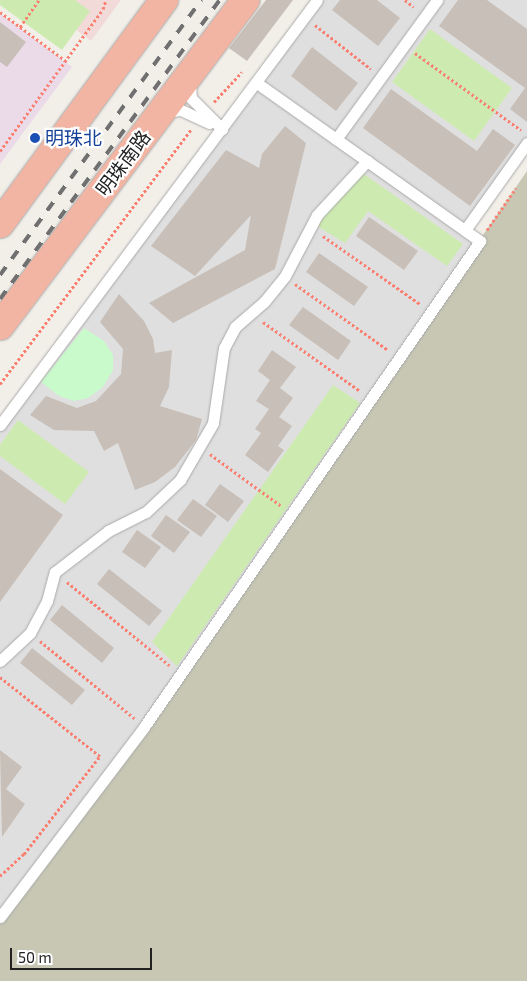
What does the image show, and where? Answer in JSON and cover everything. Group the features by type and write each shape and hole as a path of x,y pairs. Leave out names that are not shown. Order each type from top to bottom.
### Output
{"highway":[{"path":"0,224 164,0"},
{"name":"明珠南路","path":"0,326 246,0"}],"lane":[{"path":"0,425 257,83 317,0"},
{"path":"336,139 437,0"},
{"path":"193,71 191,98 203,115 222,129"},
{"path":"0,917 144,726 480,241 257,83"},
{"path":"160,114 181,110 203,115"},
{"path":"465,230 527,143"},
{"path":"0,661 30,633 47,601 55,572 108,531 146,512 180,480 214,423 224,348 235,327 251,313 285,276 310,227 367,161"}],"path":[{"path":"20,27 39,0"},
{"path":"0,151 103,9 106,0"},
{"path":"0,12 66,61"},
{"path":"304,17 381,76"},
{"path":"404,45 527,134"},
{"path":"0,384 203,115 249,64"},
{"path":"480,241 522,179"},
{"path":"310,227 430,312"},
{"path":"285,276 398,358"},
{"path":"251,313 370,399"},
{"path":"200,446 291,514"},
{"path":"55,572 180,674"},
{"path":"30,633 144,726"},
{"path":"0,677 114,768"},
{"path":"0,876 24,854 100,756"}],"shaded area":[{"path":"37,0 121,0 91,41"},
{"path":"317,0 527,0 527,143 465,230 480,241 224,612 0,917 0,425"},
{"path":"0,13 72,67 0,164"},
{"path":"527,171 527,981 0,981 0,917 224,612"}],"green space":[{"path":"0,0 75,0 90,11 62,50 0,5"},
{"path":"430,29 512,88 474,141 392,82"},
{"path":"364,174 463,244 447,266 368,211 345,243 317,226 323,215"},
{"path":"84,328 104,341 113,355 113,370 103,387 88,398 74,401 59,396 41,382"},
{"path":"333,385 360,403 177,666 152,642"},
{"path":"18,420 89,472 65,504 0,456 0,445"}],"building":[{"path":"266,0 293,0 247,61 229,48"},
{"path":"340,0 377,0 400,18 378,46 332,10"},
{"path":"458,0 487,0 527,29 527,122 510,109 525,88 439,26"},
{"path":"0,22 26,42 7,67 0,62"},
{"path":"312,47 358,83 336,111 291,76"},
{"path":"391,89 477,151 493,129 515,145 470,206 363,128"},
{"path":"285,126 306,143 275,269 173,323 149,303 245,250 251,215 195,276 151,246 226,150 259,168 262,154"},
{"path":"369,217 418,251 404,270 356,236"},
{"path":"319,253 368,287 354,306 306,272"},
{"path":"119,294 144,321 153,339 155,353 172,350 169,387 160,406 202,419 196,440 175,467 155,482 135,490 118,443 104,451 94,431 54,430 30,415 46,396 77,408 96,401 121,374 123,349 100,322"},
{"path":"303,307 351,341 338,360 289,325"},
{"path":"272,350 296,367 280,388 293,398 279,417 292,426 278,446 284,450 268,472 245,455 261,433 255,429 269,409 256,401 270,380 258,371"},
{"path":"0,469 63,515 0,602"},
{"path":"220,484 244,501 228,522 205,505"},
{"path":"193,499 217,516 201,537 177,520"},
{"path":"166,515 190,532 174,553 151,536"},
{"path":"137,530 161,547 145,568 122,552"},
{"path":"109,569 162,611 149,626 97,584"},
{"path":"62,605 114,648 102,663 50,620"},
{"path":"32,648 85,690 72,705 20,663"},
{"path":"0,750 22,767 6,789 25,804 2,837"}],"railway":[{"path":"0,275 201,0"},
{"path":"0,299 220,0"}],"place":[{"name":"明珠北","path":"35,138"}]}
